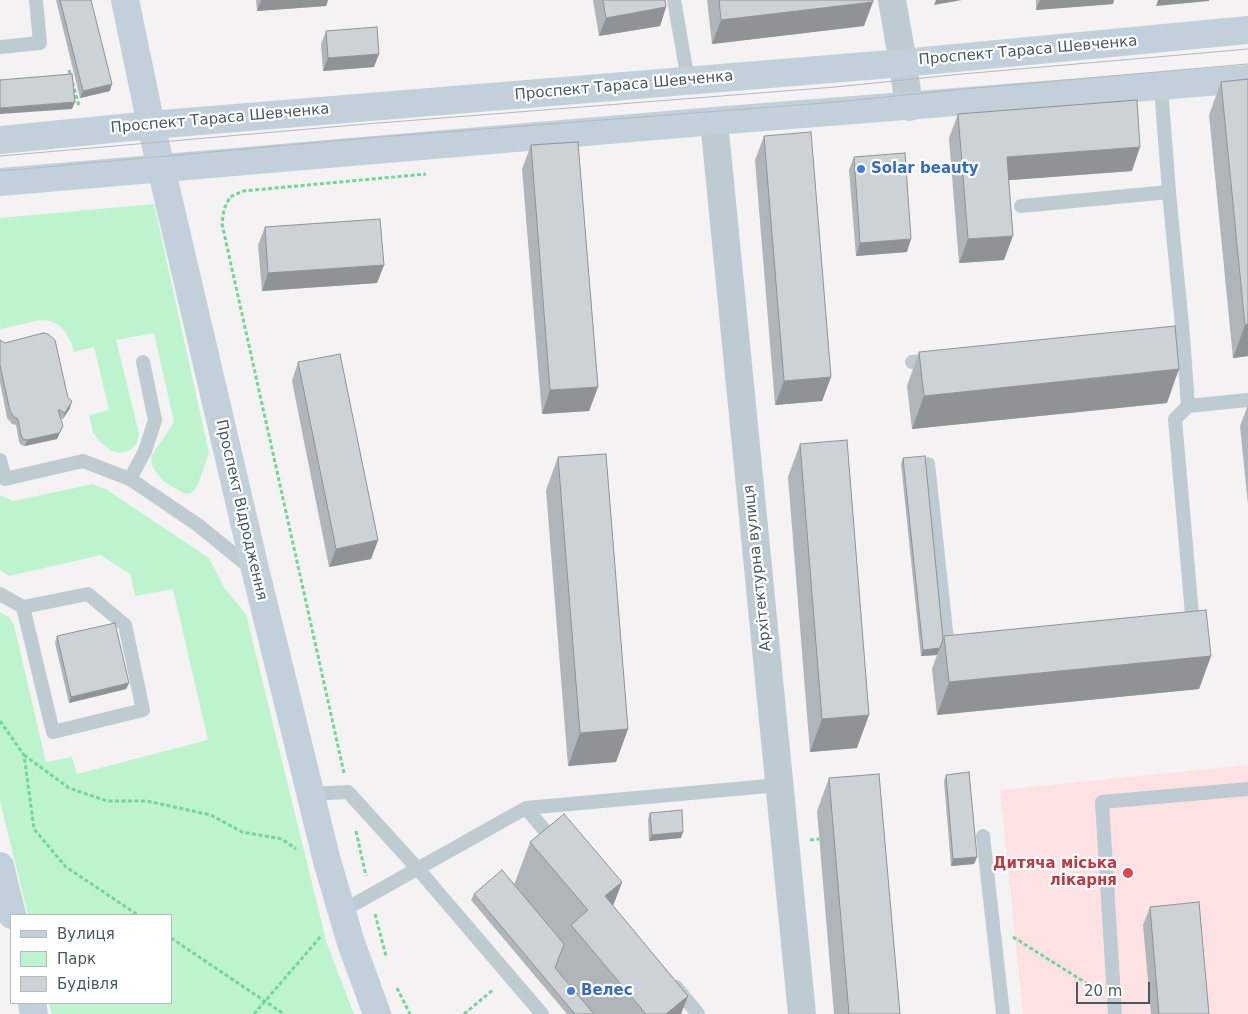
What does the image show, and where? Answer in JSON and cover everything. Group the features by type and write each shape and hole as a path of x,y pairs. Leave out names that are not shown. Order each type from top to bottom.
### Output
{"main road":[{"name":"Проспект Відродження","path":"124,0 151,125 310,794 350,943 377,1014"},
{"name":"Проспект Тараса Шевченка","path":"0,140 151,125 904,63 1248,30"},
{"path":"0,182 714,121 1248,79"},
{"path":"0,866 12,914"}],"street":[{"path":"892,0 904,63 908,107"},
{"name":"Архітектурна вулиця","path":"714,121 802,1014"}],"lane":[{"path":"0,47 40,43 36,0"},
{"path":"674,0 688,80"},
{"path":"1161,87 1188,406"},
{"path":"1021,206 1169,192"},
{"path":"1164,338 1183,336"},
{"path":"912,362 944,360"},
{"path":"130,479 145,451 155,420 143,362"},
{"path":"1175,628 1193,626 1175,420 1188,406 1248,400"},
{"path":"0,460 5,478 83,461 130,479 198,524 256,572"},
{"path":"928,464 948,649 966,648"},
{"path":"0,594 23,607 88,594 125,625 143,710 53,732 23,607"},
{"path":"342,912 526,808 779,786"},
{"path":"1115,1007 1102,802 1248,789"},
{"path":"310,794 348,792 418,869 542,1014"},
{"path":"526,808 564,854"},
{"path":"984,836 1003,1014"},
{"path":"666,976 698,1014"}],"path":[{"path":"70,70 81,114"},
{"path":"348,792 222,224 224,209 230,197 243,191 430,174"},
{"path":"0,721 24,755 68,788 107,801 147,801 211,816 242,832 282,839 298,850"},
{"path":"24,755 34,829 66,867 136,914"},
{"path":"356,830 370,896 388,964"},
{"path":"254,1014 342,912"},
{"path":"993,925 1115,1007"},
{"path":"172,939 284,1014"},
{"path":"464,1014 510,976"},
{"path":"394,982 410,1014"}],"shaded area":[{"name":"Дитяча міська лікарня","path":"1248,765 1248,1014 1023,1014 1000,790"}],"green space":[{"path":"154,204 209,453 198,484 194,491 189,494 183,493 163,481 153,468 151,461 152,455 174,422 154,333 116,340 139,433 137,443 133,448 119,453 111,451 98,440 93,432 89,415 109,410 94,347 74,352 65,332 60,326 51,321 41,320 0,329 0,218"},
{"path":"93,484 107,490 209,558 225,589 246,614 327,944 354,1014 52,1014 49,1004 172,1004 172,914 28,914 0,801 0,612 9,617 14,625 46,762 72,757 77,774 208,740 173,589 135,596 130,574 101,555 9,576 0,570 0,495 13,501"}],"building":[{"path":"60,0 91,0 112,84 83,91"},
{"path":"603,0 665,0 666,7 606,18"},
{"path":"719,0 873,0 873,2 721,20"},
{"path":"377,27 379,54 328,58 326,31"},
{"path":"72,74 75,102 0,108 0,80"},
{"path":"1248,79 1248,324 1245,325 1221,82"},
{"path":"1137,100 1140,147 1007,157 1013,236 968,239 958,114"},
{"path":"811,132 831,377 784,381 764,136"},
{"path":"578,142 598,387 550,390 531,145"},
{"path":"905,153 911,239 860,243 854,157"},
{"path":"380,219 384,265 268,273 265,227"},
{"path":"1175,326 1179,369 924,396 919,352"},
{"path":"43,333 48,334 55,340 68,398 72,401 65,413 58,410 63,426 59,433 27,440 23,439 18,419 10,411 0,365 0,340 5,343"},
{"path":"340,354 378,540 336,549 298,362"},
{"path":"847,440 869,715 822,719 800,444"},
{"path":"606,454 628,729 580,733 558,457"},
{"path":"925,456 943,639 940,648 923,650 903,458"},
{"path":"1206,610 1211,656 949,682 944,636"},
{"path":"115,623 129,683 71,697 57,636"},
{"path":"969,772 977,857 953,859 946,775"},
{"path":"879,774 900,1014 849,1014 829,778"},
{"path":"682,810 683,832 652,835 650,813"},
{"path":"564,814 622,882 605,896 688,996 666,1014 646,1014 571,925 588,910 530,842"},
{"path":"502,870 564,944 555,968 594,1014 575,1014 474,894"},
{"path":"1199,902 1209,1014 1159,1014 1150,907"}],"tram line":[{"path":"0,156 366,124 835,87 1248,49"},
{"path":"0,171 367,138 837,102 1248,64"}],"place":[{"name":"Solar beauty","path":"861,169"},
{"name":"Дитяча міська лікарня","path":"1128,873"},
{"name":"Велес","path":"571,991"}]}
